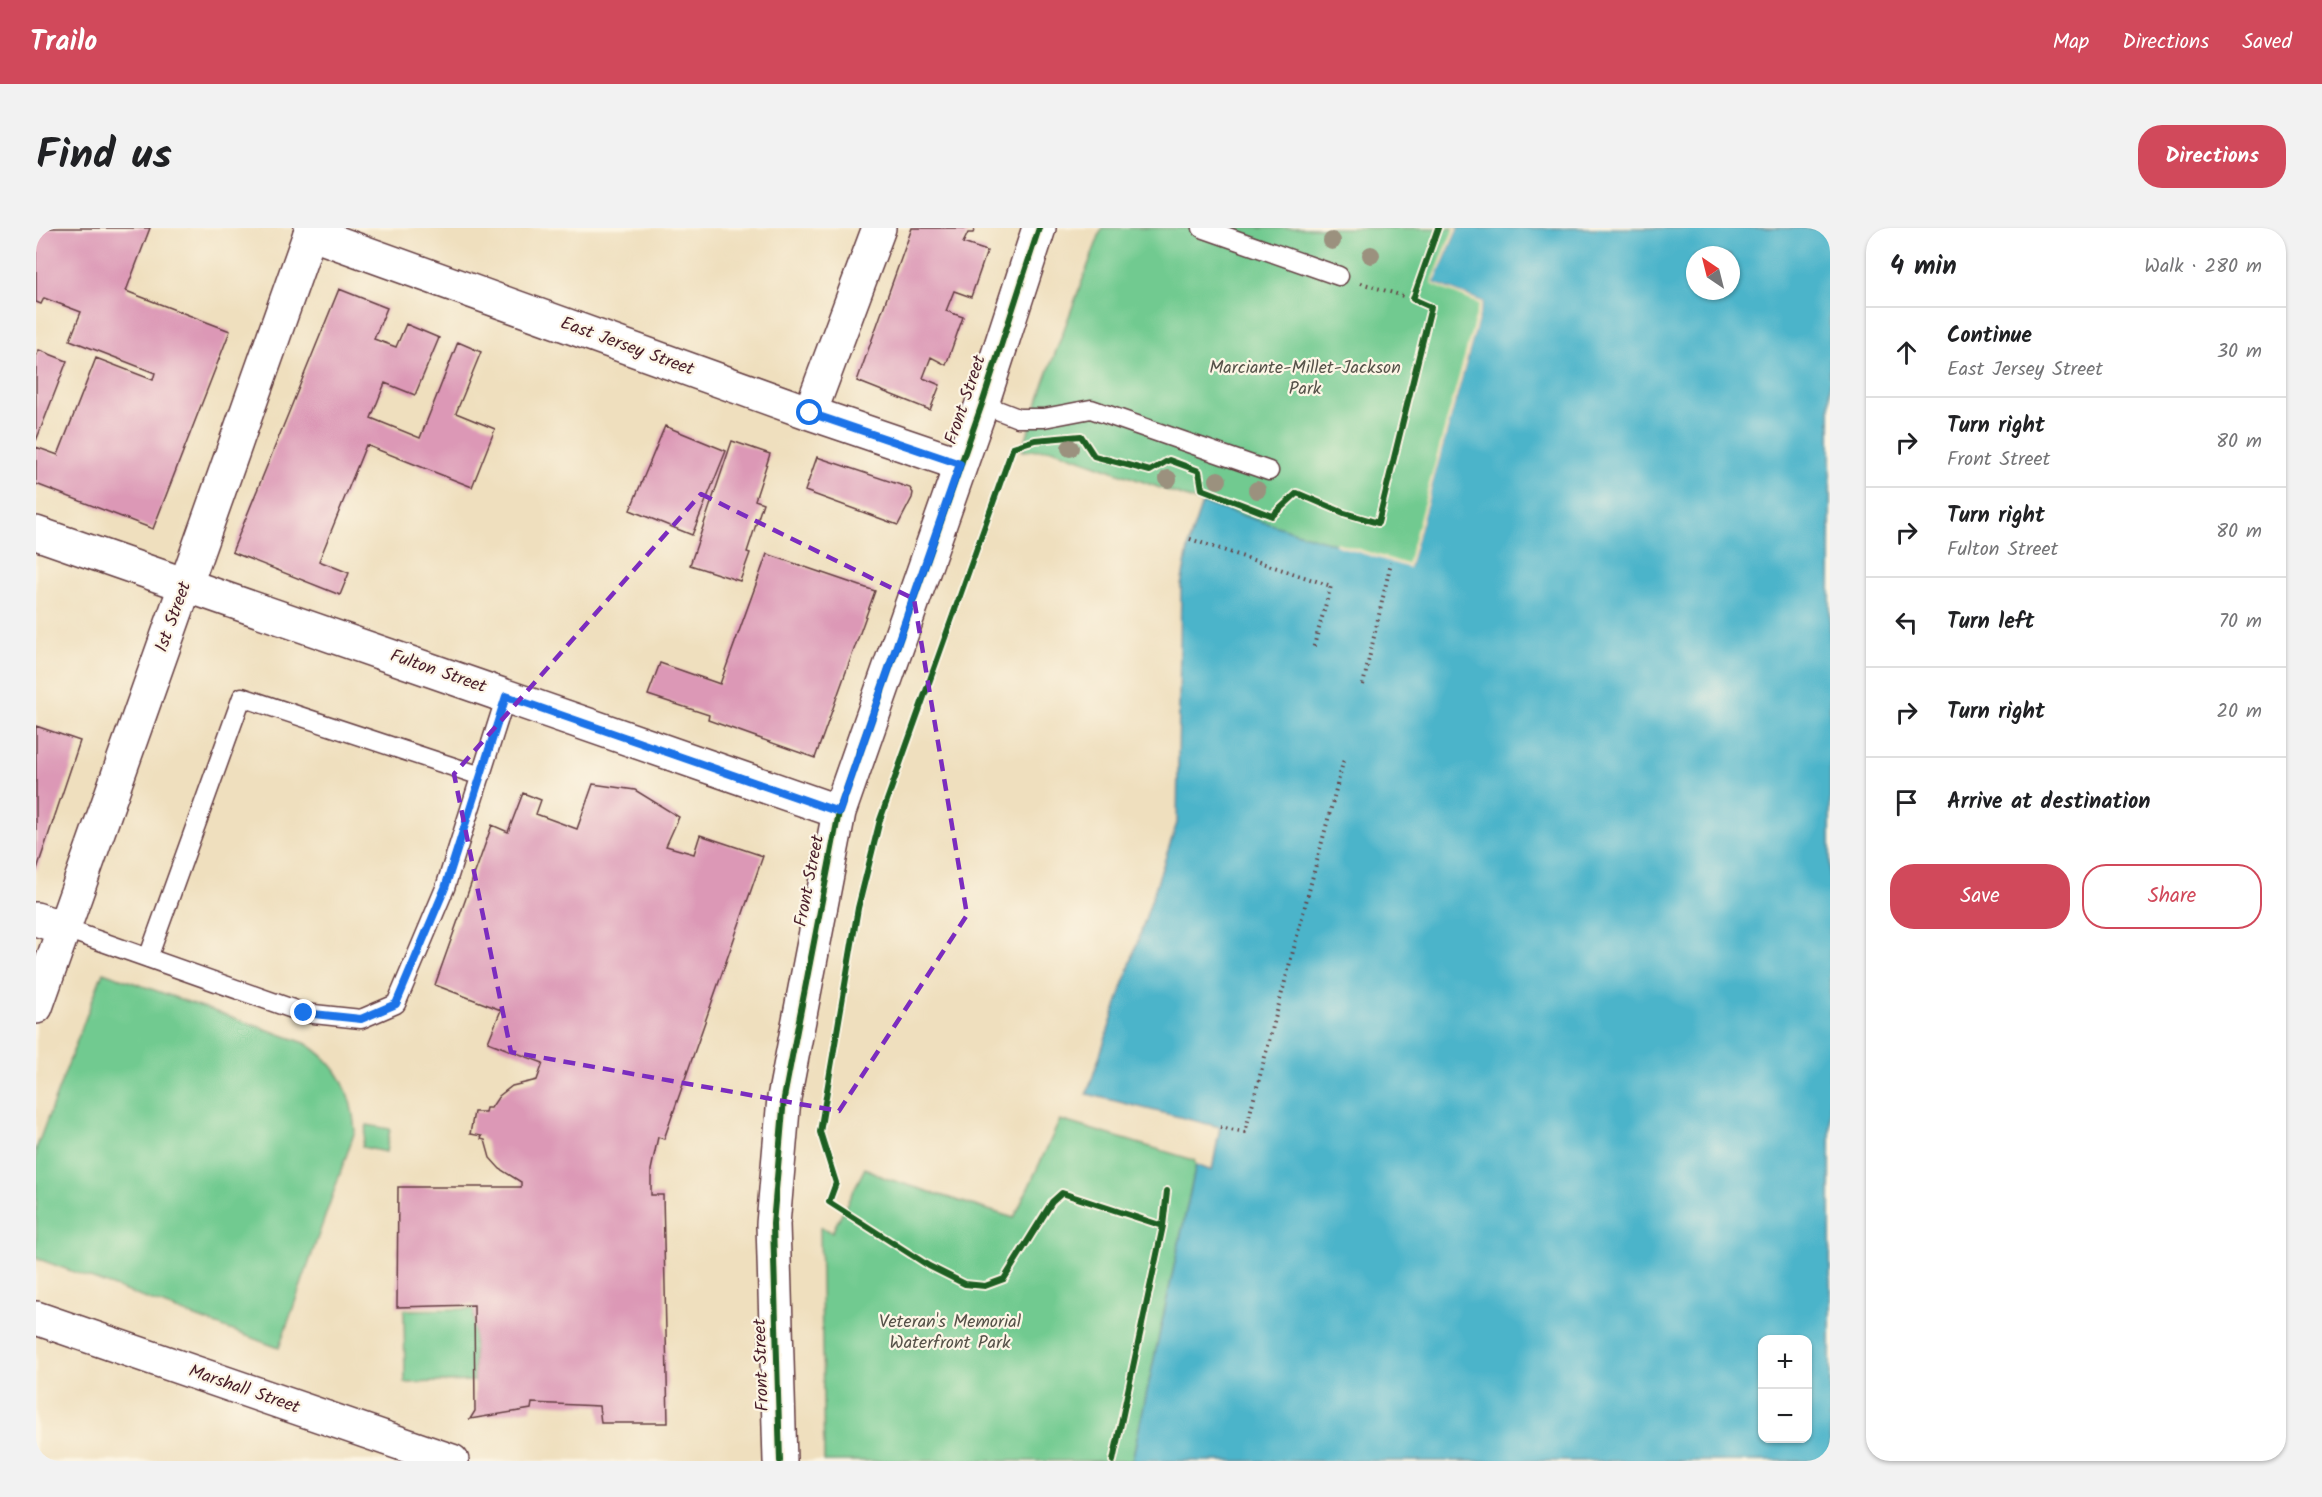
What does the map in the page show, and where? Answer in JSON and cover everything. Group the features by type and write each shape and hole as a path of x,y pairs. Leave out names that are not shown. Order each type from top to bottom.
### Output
{"street":[{"path":"810,413 879,228"},
{"name":"Front Street","path":"780,1461 773,1224 784,1098 839,812 982,404 1039,228"},
{"name":"East Jersey Street","path":"306,230 810,413 960,464"},
{"name":"1st Street","path":"36,1007 49,923 186,584 306,230"},
{"name":"Fulton Street","path":"36,532 839,812"},
{"name":"Marshall Street","path":"36,1318 452,1461"}],"lane":[{"path":"1202,228 1339,276"},
{"path":"982,404 1018,418 1044,418 1091,409 1269,471"},
{"path":"148,958 242,696 481,776"},
{"path":"49,923 304,1013 361,1019 396,1004 445,888 506,696"}],"path":[{"path":"1339,276 1413,299"},
{"path":"1069,437 1081,436 1094,456 1150,471 1169,460"},
{"path":"1199,471 1202,489 1272,516 1297,493 1355,516"},
{"path":"1190,539 1331,586 1313,649"},
{"path":"1363,685 1391,562"},
{"path":"1221,1127 1245,1132 1344,759"}],"highlighted area":[{"path":"701,494 914,599 967,915 839,1111 511,1052 454,774"}],"green space":[{"name":"Marciante-Millet-Jackson Park","path":"1102,228 1458,228 1434,283 1483,302 1409,568 1202,503 1052,449 1022,451 1044,383"},
{"path":"103,972 305,1043 327,1060 342,1080 351,1104 355,1131 279,1348 36,1258 36,1149"},
{"name":"Veteran's Memorial Waterfront Park","path":"1060,1120 1194,1160 1196,1165 1132,1461 824,1461 820,1227 832,1232 865,1168 885,1178 1014,1218"},
{"path":"367,1125 390,1129 386,1152 362,1147"},
{"path":"474,1309 474,1381 405,1383 404,1310"}],"water":[{"path":"1458,228 1830,228 1830,1461 1132,1461 1196,1165 1212,1171 1220,1127 1087,1094 1177,823 1181,586 1190,539 1202,503 1409,567 1483,302 1434,283"}],"pier":[{"path":"1454,228 1458,228 1434,283 1483,302 1409,568 1335,545 1336,542 1407,564 1479,304 1431,284"}],"building":[{"path":"36,228 150,228 126,291 230,331 153,529 36,484 36,447 58,455 96,358 153,380 155,373 70,340 81,312 44,298 41,304 36,302"},
{"path":"912,228 975,228 973,233 968,233 963,243 987,251 971,297 954,291 946,311 963,317 946,365 931,357 923,378 940,385 930,410 857,381"},
{"path":"339,289 387,308 374,339 396,347 406,324 439,338 415,395 385,383 371,418 420,438 458,342 481,352 456,413 495,429 472,487 366,445 319,561 349,573 340,595 232,552"},
{"path":"39,350 67,361 36,441 36,357"},
{"path":"665,426 726,451 692,535 630,510"},
{"path":"732,441 770,454 755,500 763,503 740,581 690,565"},
{"path":"817,457 910,488 913,493 912,498 898,525 805,491"},
{"path":"767,554 875,591 815,758 708,720 709,715 648,695 660,663 720,684"},
{"path":"36,726 80,741 36,872"},
{"path":"593,784 635,790 679,817 666,846 694,854 700,835 763,856 664,1139 658,1137 651,1170 651,1195 663,1195 668,1423 601,1423 599,1406 532,1403 531,1409 470,1419 475,1411 474,1305 397,1307 398,1187 521,1187 521,1182 500,1169 490,1158 485,1140 481,1139 482,1136 470,1134 474,1112 485,1112 486,1108 491,1108 499,1096 512,1086 537,1080 543,1063 488,1042 501,1010 435,985 492,825 508,832 523,793 541,800 536,814 577,829"}],"cycle path":[{"path":"780,1461 773,1224 784,1098 839,812 982,404 1039,228"},
{"path":"1163,1226 1062,1193 1052,1202 1004,1279 985,1286 965,1284 929,1266 829,1202 836,1183 820,1132 858,908 880,820 1013,447 1035,440 1081,436 1094,456 1150,471 1169,460 1199,471 1202,489 1272,516 1297,493 1344,513 1378,523 1431,307 1413,299 1438,228"},
{"path":"1113,1461 1163,1226 1167,1191"}],"route":[{"path":"304,1013 361,1019 396,1004 445,888 506,696 839,812 960,464 810,413"}]}
